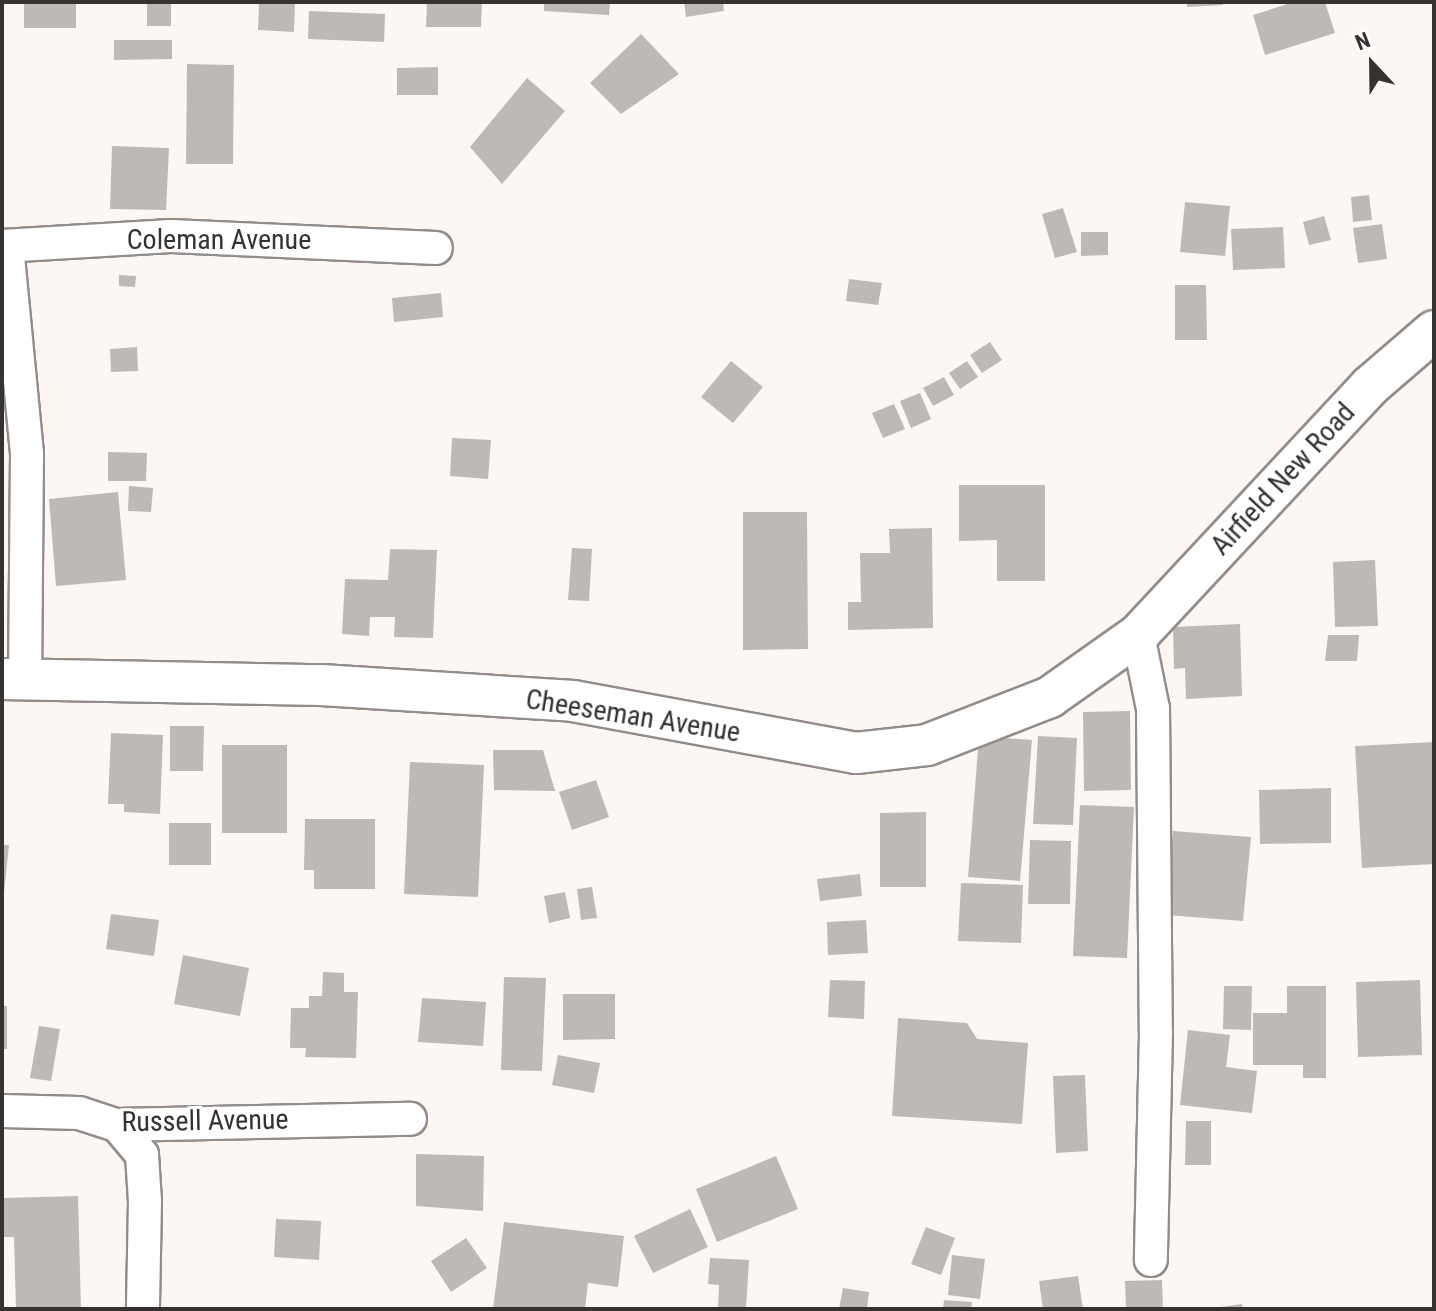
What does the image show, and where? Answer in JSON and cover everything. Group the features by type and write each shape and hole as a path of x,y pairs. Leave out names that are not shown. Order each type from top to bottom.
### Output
{"street":[{"name":"Coleman Avenue","path":"5,246 171,236 436,248"},
{"path":"5,246 27,454 14,680"},
{"name":"Airfield New Road","path":"1138,635 1370,386 1434,331"},
{"path":"1138,635 1153,709 1156,1032 1151,1260"},
{"name":"Cheeseman Avenue","path":"14,680 172,680 321,685 573,701 856,753 927,745 1050,697 1138,635"},
{"name":"Russell Avenue","path":"2,1111 79,1113 117,1125 410,1119"},
{"path":"117,1125 142,1155 145,1201 143,1309"}],"building":[{"path":"24,2 76,2 76,28 24,28"},
{"path":"147,2 171,2 171,26 147,26"},
{"path":"259,2 295,2 294,32 258,30"},
{"path":"427,2 482,2 481,27 426,27"},
{"path":"544,2 610,2 609,15 544,11"},
{"path":"684,2 723,2 724,11 686,17"},
{"path":"1187,2 1223,2 1223,5 1187,7"},
{"path":"1294,2 1325,2 1335,33 1265,55 1253,15"},
{"path":"309,11 385,14 384,42 308,39"},
{"path":"641,34 679,74 621,114 590,83"},
{"path":"114,40 172,40 172,59 114,60"},
{"path":"187,64 234,65 233,164 186,164"},
{"path":"438,67 438,95 397,95 397,68"},
{"path":"527,78 565,111 502,184 470,147"},
{"path":"112,146 169,148 166,210 110,209"},
{"path":"1369,195 1372,220 1353,222 1351,197"},
{"path":"1185,202 1230,206 1225,256 1180,252"},
{"path":"1063,208 1077,252 1055,258 1042,214"},
{"path":"1324,216 1331,240 1309,245 1303,222"},
{"path":"1382,224 1387,259 1358,263 1353,228"},
{"path":"1283,227 1285,268 1233,270 1231,229"},
{"path":"1081,232 1108,232 1108,255 1081,256"},
{"path":"119,275 136,276 135,287 119,286"},
{"path":"849,279 882,283 878,305 846,301"},
{"path":"1175,285 1206,285 1207,340 1175,340"},
{"path":"441,293 443,317 394,322 392,298"},
{"path":"990,342 1002,360 982,373 970,355"},
{"path":"137,347 138,371 111,372 110,349"},
{"path":"731,361 763,387 733,423 701,397"},
{"path":"967,361 978,377 960,389 949,373"},
{"path":"944,377 954,395 933,406 923,388"},
{"path":"920,393 931,419 911,428 900,401"},
{"path":"894,404 905,429 883,438 872,413"},
{"path":"452,438 491,440 488,479 450,476"},
{"path":"108,452 147,453 146,481 108,481"},
{"path":"959,485 1045,485 1045,581 997,581 997,540 959,541"},
{"path":"129,486 153,488 151,512 128,511"},
{"path":"118,492 126,580 56,586 49,499"},
{"path":"743,512 807,512 808,649 743,650"},
{"path":"932,528 933,628 848,630 848,602 861,602 860,553 890,553 889,529"},
{"path":"572,548 592,549 589,601 568,600"},
{"path":"390,549 437,550 433,638 394,637 395,617 370,617 369,636 342,634 345,579 388,580"},
{"path":"1375,560 1378,626 1335,627 1333,562"},
{"path":"1240,624 1242,696 1186,699 1185,668 1174,669 1173,627"},
{"path":"1328,635 1359,635 1357,661 1325,661"},
{"path":"1130,711 1131,790 1084,791 1083,712"},
{"path":"170,726 204,726 203,771 170,771"},
{"path":"111,733 163,735 160,814 124,812 124,804 108,804"},
{"path":"979,736 1032,740 1020,881 968,877"},
{"path":"1038,736 1077,738 1073,825 1033,824"},
{"path":"1434,742 1434,864 1362,868 1355,746"},
{"path":"222,745 287,745 287,833 222,833"},
{"path":"493,750 543,750 555,791 494,790"},
{"path":"410,762 484,765 478,897 404,894"},
{"path":"596,780 609,817 572,830 559,792"},
{"path":"1331,788 1331,843 1260,844 1259,790"},
{"path":"1080,805 1134,807 1127,958 1073,956"},
{"path":"926,812 926,887 880,887 880,813"},
{"path":"305,819 375,819 375,889 314,889 314,870 304,870"},
{"path":"169,823 211,823 211,865 169,865"},
{"path":"1173,831 1251,837 1243,921 1166,915"},
{"path":"1030,840 1071,841 1070,904 1028,904"},
{"path":"2,845 9,845 4,893 2,893"},
{"path":"860,874 862,896 820,901 817,879"},
{"path":"961,883 1023,885 1021,943 958,941"},
{"path":"592,887 597,918 581,920 577,889"},
{"path":"565,892 570,918 549,923 544,896"},
{"path":"111,914 159,920 154,956 106,949"},
{"path":"866,920 868,953 828,955 827,922"},
{"path":"183,955 249,968 240,1016 174,1004"},
{"path":"323,972 344,973 344,992 358,992 356,1058 305,1057 306,1048 290,1048 291,1008 309,1008 309,996 322,996"},
{"path":"504,977 546,978 542,1071 501,1070"},
{"path":"830,980 865,981 864,1019 828,1017"},
{"path":"1420,980 1422,1055 1358,1057 1356,982"},
{"path":"1224,986 1252,986 1251,1030 1223,1029"},
{"path":"1287,986 1326,986 1326,1078 1303,1078 1303,1065 1253,1065 1253,1013 1287,1013"},
{"path":"563,994 615,994 615,1039 563,1040"},
{"path":"422,998 486,1002 483,1046 418,1042"},
{"path":"2,1006 7,1006 7,1049 2,1049"},
{"path":"898,1018 967,1023 977,1039 1028,1043 1022,1124 892,1116"},
{"path":"39,1026 60,1029 51,1081 30,1078"},
{"path":"1188,1030 1230,1035 1226,1067 1257,1071 1252,1113 1180,1105"},
{"path":"558,1055 600,1063 594,1093 552,1085"},
{"path":"1085,1075 1088,1151 1056,1153 1053,1076"},
{"path":"1186,1121 1211,1121 1211,1165 1185,1165"},
{"path":"416,1154 484,1156 483,1211 416,1206"},
{"path":"776,1156 798,1209 717,1242 696,1189"},
{"path":"78,1196 81,1309 16,1309 14,1237 3,1237 2,1198"},
{"path":"690,1209 708,1247 653,1273 634,1236"},
{"path":"276,1219 321,1221 319,1260 274,1257"},
{"path":"504,1222 624,1236 618,1287 588,1283 585,1309 493,1309"},
{"path":"926,1227 955,1238 941,1275 911,1264"},
{"path":"466,1238 487,1268 451,1292 431,1261"},
{"path":"952,1255 985,1259 980,1299 948,1295"},
{"path":"710,1258 749,1260 746,1309 718,1308 719,1285 708,1284"},
{"path":"1078,1276 1083,1309 1043,1309 1039,1281"},
{"path":"1162,1280 1163,1309 1126,1309 1125,1281"},
{"path":"843,1288 869,1292 867,1309 839,1309"},
{"path":"944,1300 972,1302 971,1309 943,1309"},
{"path":"1242,1304 1243,1309 1220,1309 1220,1307"}]}
